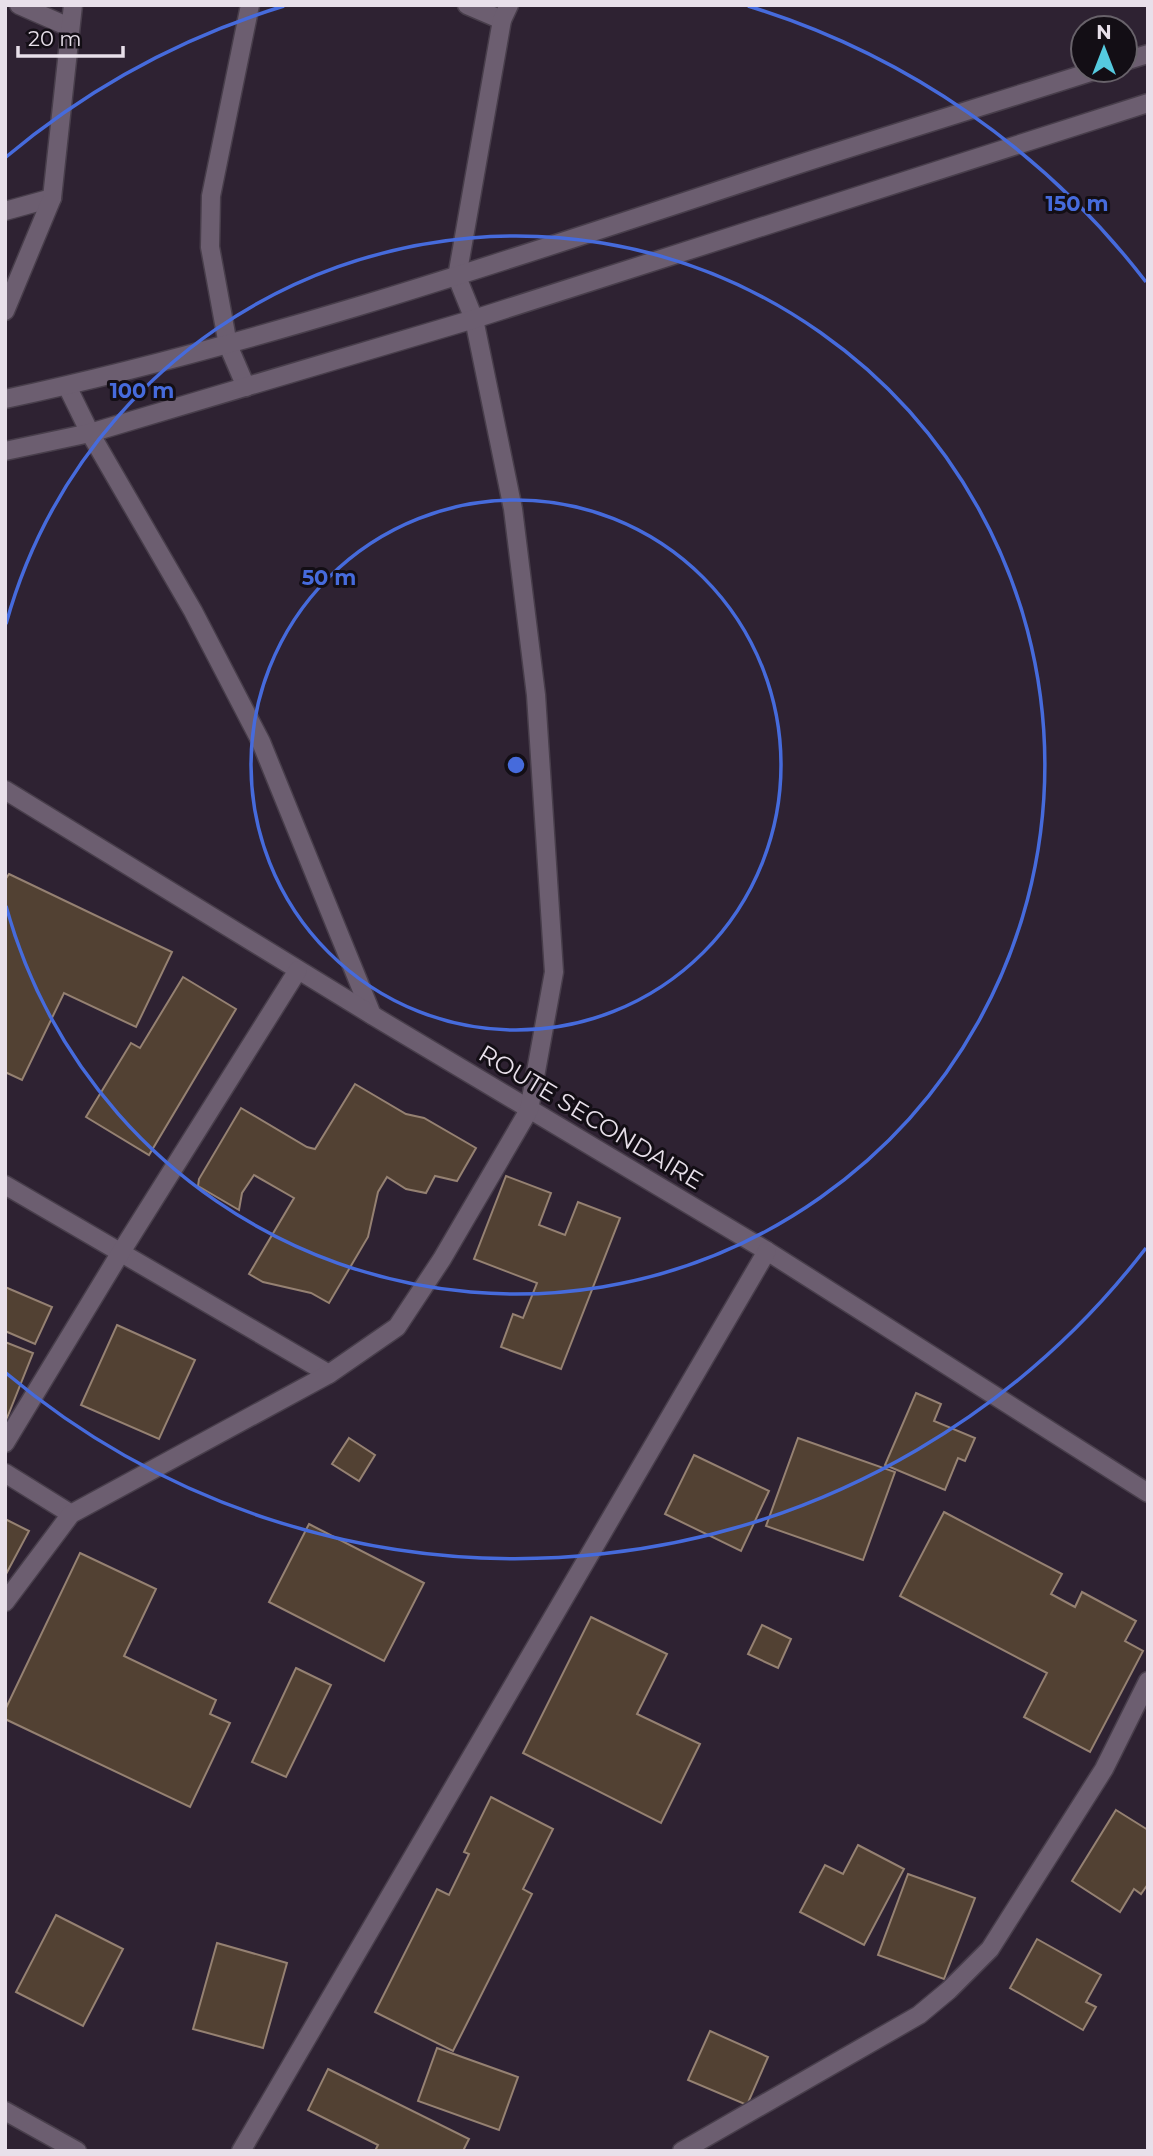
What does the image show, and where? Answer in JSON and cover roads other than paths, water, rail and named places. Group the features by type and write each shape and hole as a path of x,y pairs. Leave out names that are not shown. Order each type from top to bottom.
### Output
{"street":[{"path":"19,5 69,27"},
{"path":"5,311 52,198 73,5"},
{"path":"246,387 228,345 210,247 211,196 250,5"},
{"path":"5,1602 71,1514 329,1374 397,1327 442,1259 529,1110 554,972 536,695 513,509 474,319 457,277 505,13 467,5"},
{"path":"5,399 228,345 457,277 779,170 1069,79"},
{"path":"5,451 90,433 474,319 1148,103"},
{"path":"5,211 52,198"},
{"path":"67,386 90,433 193,611 261,741 372,1015"},
{"name":"ROUTE SECONDAIRE","path":"5,790 529,1110 767,1251 1148,1493"},
{"path":"5,1443 298,970"},
{"path":"5,1185 329,1374"},
{"path":"241,2151 767,1251"},
{"path":"5,1473 71,1514"},
{"path":"682,2151 919,2015 950,1990 990,1949 1104,1769 1148,1681"},
{"path":"5,2111 77,2151"}]}
